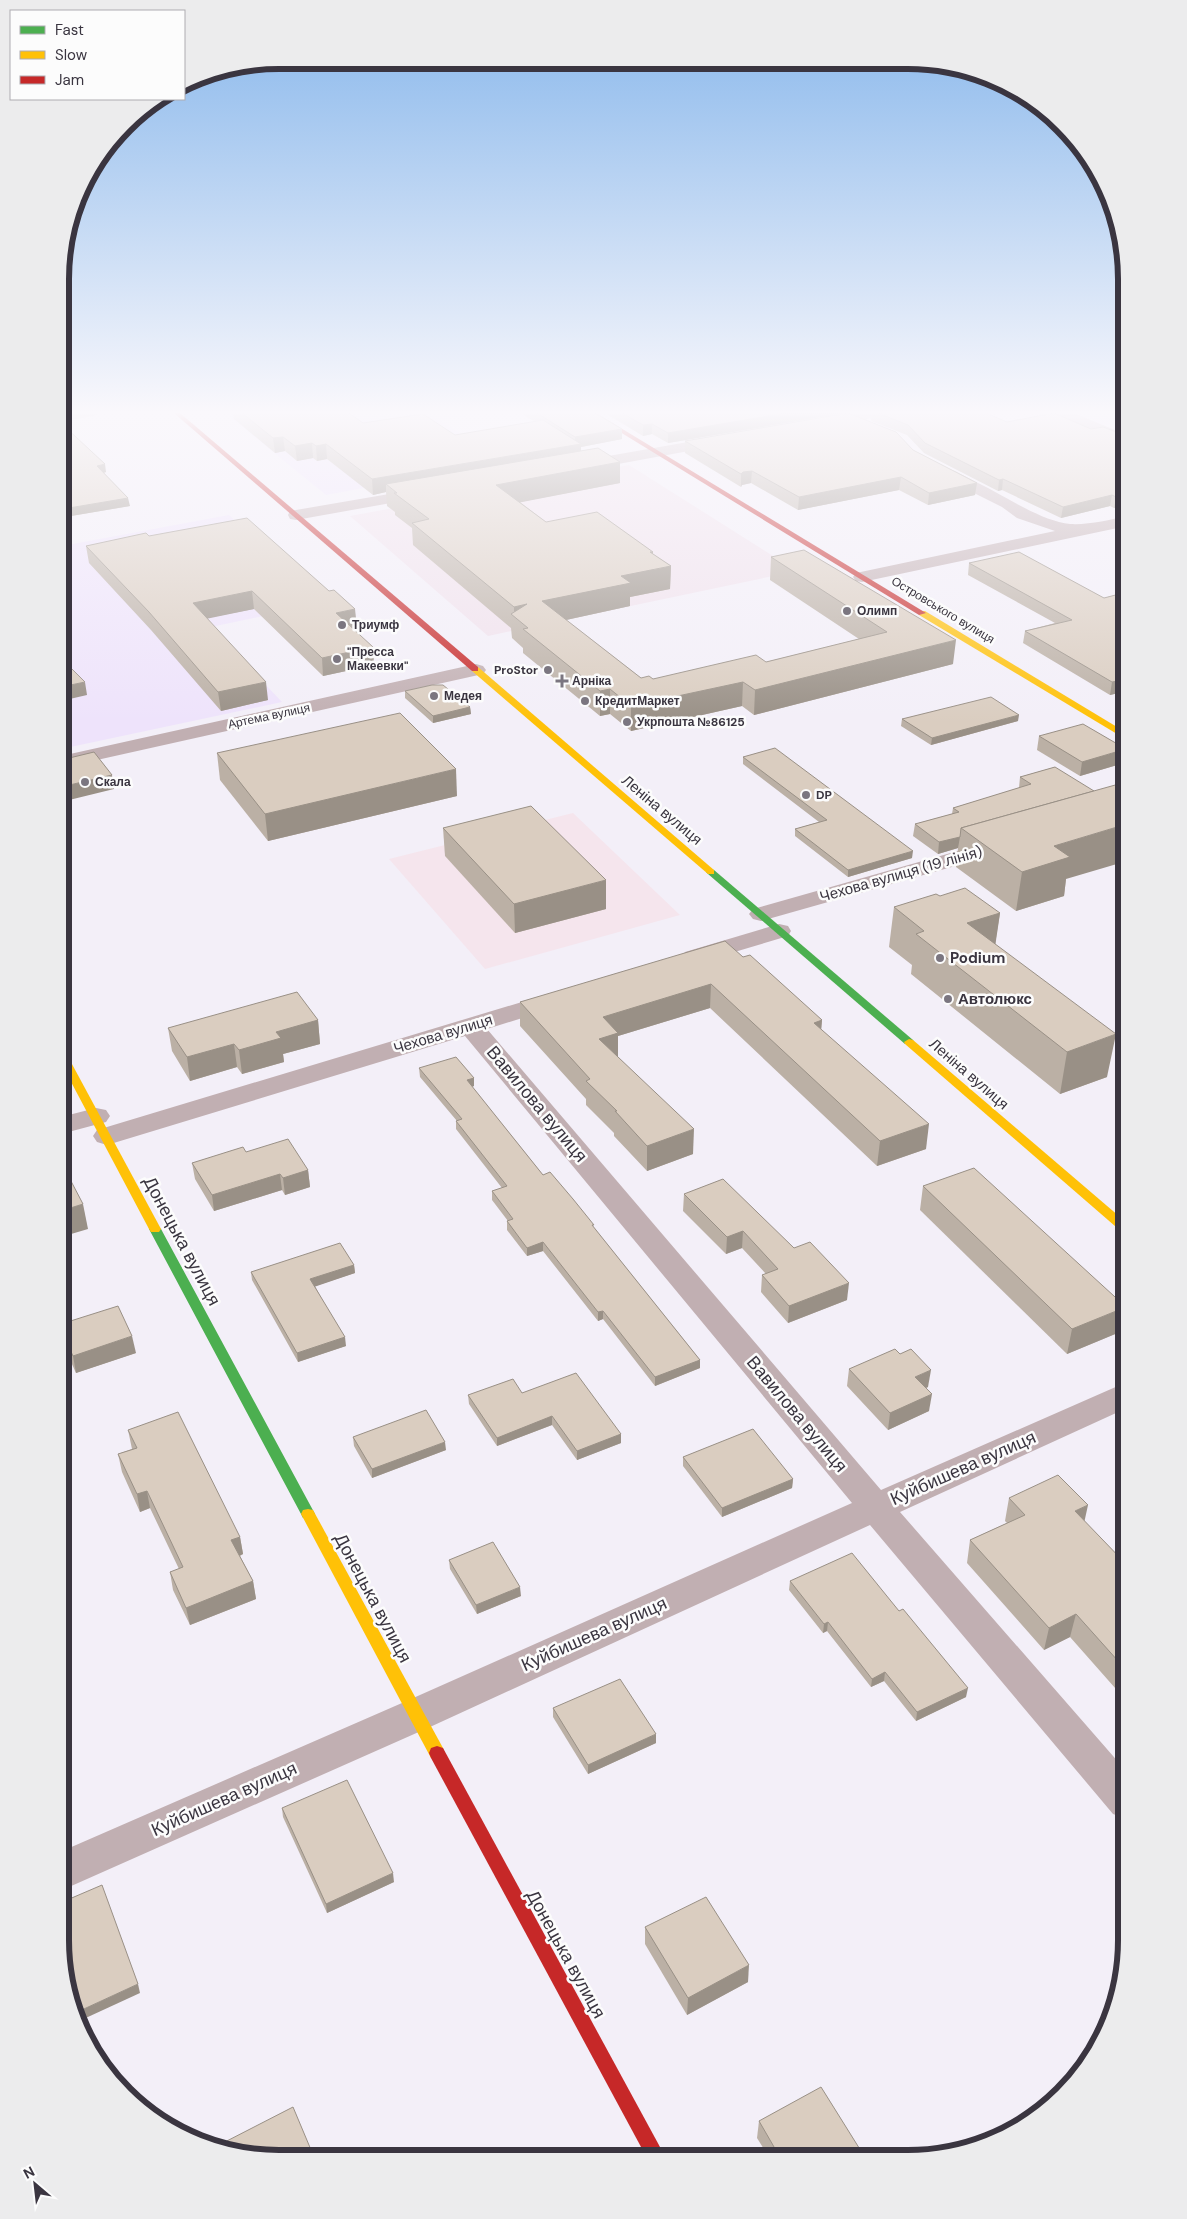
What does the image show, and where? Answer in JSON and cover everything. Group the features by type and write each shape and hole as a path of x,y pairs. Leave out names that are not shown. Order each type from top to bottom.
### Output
{"street":[{"name":"Леніна вулиця","path":"298,517 1118,1222"},
{"name":"Островського вулиця","path":"764,517 1118,732"},
{"path":"1029,517 1050,525 1071,529 1103,527"},
{"path":"862,576 1118,523"},
{"name":"Артема вулиця","path":"69,760 476,670"},
{"name":"Чехова вулиця (19 лiнiя)","path":"770,922 1014,842"},
{"path":"667,965 770,922"},
{"name":"Чехова вулиця","path":"69,1126 101,1126 471,1026 574,994"},
{"name":"Вавилова вулиця","path":"471,1026 1118,1792"},
{"name":"Донецька вулиця","path":"69,1067 416,1715 653,2150"},
{"name":"Куйбишева вулиця","path":"69,1868 416,1715 1118,1398"}],"shaded area":[{"path":"221,517 231,517 326,603 211,627 282,702 69,747 69,545"},
{"path":"351,517 711,517 797,571 488,636"},
{"path":"573,813 680,915 485,969 389,859"}],"building":[{"path":"426,517 539,517 546,522 574,517 603,517 653,552 650,552 671,566 621,576 631,583 542,601 641,678 649,676 653,679 756,655 766,662 887,632 771,557 804,550 956,640 755,690 743,682 631,706 610,689 600,691 523,629 528,628 511,614 527,604 514,607 412,523 429,519"},
{"path":"247,518 329,591 334,590 355,609 336,613 373,647 322,658 252,591 193,603 266,682 218,692 149,612 86,546 146,533 149,536"},
{"path":"1019,552 1104,598 1118,594 1118,681 1112,682 1025,631 1072,620 969,563"},
{"path":"69,666 85,682 69,685"},
{"path":"432,685 443,685 470,707 433,716 405,691"},
{"path":"991,697 1019,715 932,738 902,719"},
{"path":"400,713 456,769 265,814 217,753"},
{"path":"1083,724 1118,744 1118,751 1082,762 1039,736"},
{"name":"DP","path":"775,748 913,851 848,870 795,829 827,820 743,757"},
{"path":"94,752 112,775 69,785 69,758"},
{"path":"1055,767 1094,791 961,828 960,837 939,842 915,824 959,812 953,808 1031,784 1020,777"},
{"path":"1118,784 1118,827 1054,846 1070,857 1022,872 961,828"},
{"path":"531,806 606,880 514,904 443,828"},
{"path":"965,888 1000,913 967,923 1116,1034 1067,1052 916,934 924,931 894,907 936,894 940,896"},
{"path":"725,941 743,957 750,955 822,1020 814,1023 929,1124 880,1141 711,984 603,1017 618,1033 599,1039 694,1129 647,1146 615,1111 617,1111 586,1081 590,1079 520,1002"},
{"path":"297,992 318,1020 276,1032 281,1038 239,1050 234,1044 187,1057 168,1028"},
{"path":"456,1057 474,1078 467,1080 543,1175 550,1172 573,1199 700,1360 655,1377 603,1311 598,1312 543,1242 527,1248 507,1221 513,1219 492,1191 507,1186 456,1121 462,1119 419,1068"},
{"path":"288,1139 308,1170 283,1178 280,1174 212,1195 192,1163 243,1147 246,1152"},
{"path":"974,1168 1118,1300 1118,1310 1072,1329 923,1186"},
{"path":"69,1177 83,1204 69,1208"},
{"path":"723,1179 794,1248 810,1242 849,1283 789,1306 762,1275 778,1269 743,1231 727,1237 684,1194"},
{"path":"340,1243 354,1265 310,1279 345,1337 297,1353 251,1272"},
{"path":"118,1306 132,1336 73,1356 69,1347 69,1321"},
{"path":"895,1349 900,1354 911,1349 931,1370 915,1377 932,1394 890,1413 849,1369"},
{"path":"576,1373 621,1434 577,1451 552,1416 497,1438 468,1395 513,1379 522,1393"},
{"path":"426,1410 445,1442 372,1469 353,1437"},
{"path":"178,1412 240,1537 231,1540 253,1581 186,1608 170,1572 183,1567 147,1491 137,1494 118,1454 137,1448 128,1430"},
{"path":"753,1429 793,1479 722,1508 683,1457"},
{"path":"1058,1475 1088,1505 1075,1511 1118,1556 1118,1661 1076,1614 1049,1628 970,1540 1025,1515 1009,1498"},
{"path":"493,1542 520,1587 476,1605 449,1560"},
{"path":"852,1553 899,1611 903,1609 968,1688 917,1712 885,1672 872,1679 828,1622 824,1624 790,1581"},
{"path":"620,1679 656,1734 588,1765 553,1708"},
{"path":"347,1780 393,1873 326,1904 282,1808"},
{"path":"102,1885 138,1984 81,2010 73,1981 69,1954 69,1899"},
{"path":"706,1897 749,1965 688,1998 645,1927"},
{"path":"821,2087 860,2150 776,2150 759,2121"},
{"path":"293,2107 311,2150 265,2150 223,2143"}],"traffic: fast":[{"path":"711,872 909,1042"},
{"path":"155,1229 308,1514"}],"traffic: slow":[{"path":"922,613 1118,732"},
{"path":"475,669 711,872"},
{"path":"909,1042 1118,1222"},
{"path":"69,1068 155,1229"},
{"path":"308,1514 437,1753"}],"traffic: jam":[{"path":"298,517 475,669"},
{"path":"763,517 922,613"},
{"path":"437,1753 653,2150"}],"place":[{"name":"Олимп","path":"847,611"},
{"name":"Триумф","path":"342,625"},
{"name":"\"Пресса Макеевки\"","path":"337,659"},
{"name":"ProStor","path":"548,670"},
{"name":"Арніка","path":"562,681"},
{"name":"Медея","path":"434,696"},
{"name":"КредитМаркет","path":"585,701"},
{"name":"Укрпошта №86125","path":"627,722"},
{"name":"Скала","path":"85,782"},
{"name":"DP","path":"806,795"},
{"name":"Podium","path":"940,958"},
{"name":"Автолюкс","path":"948,999"}]}
